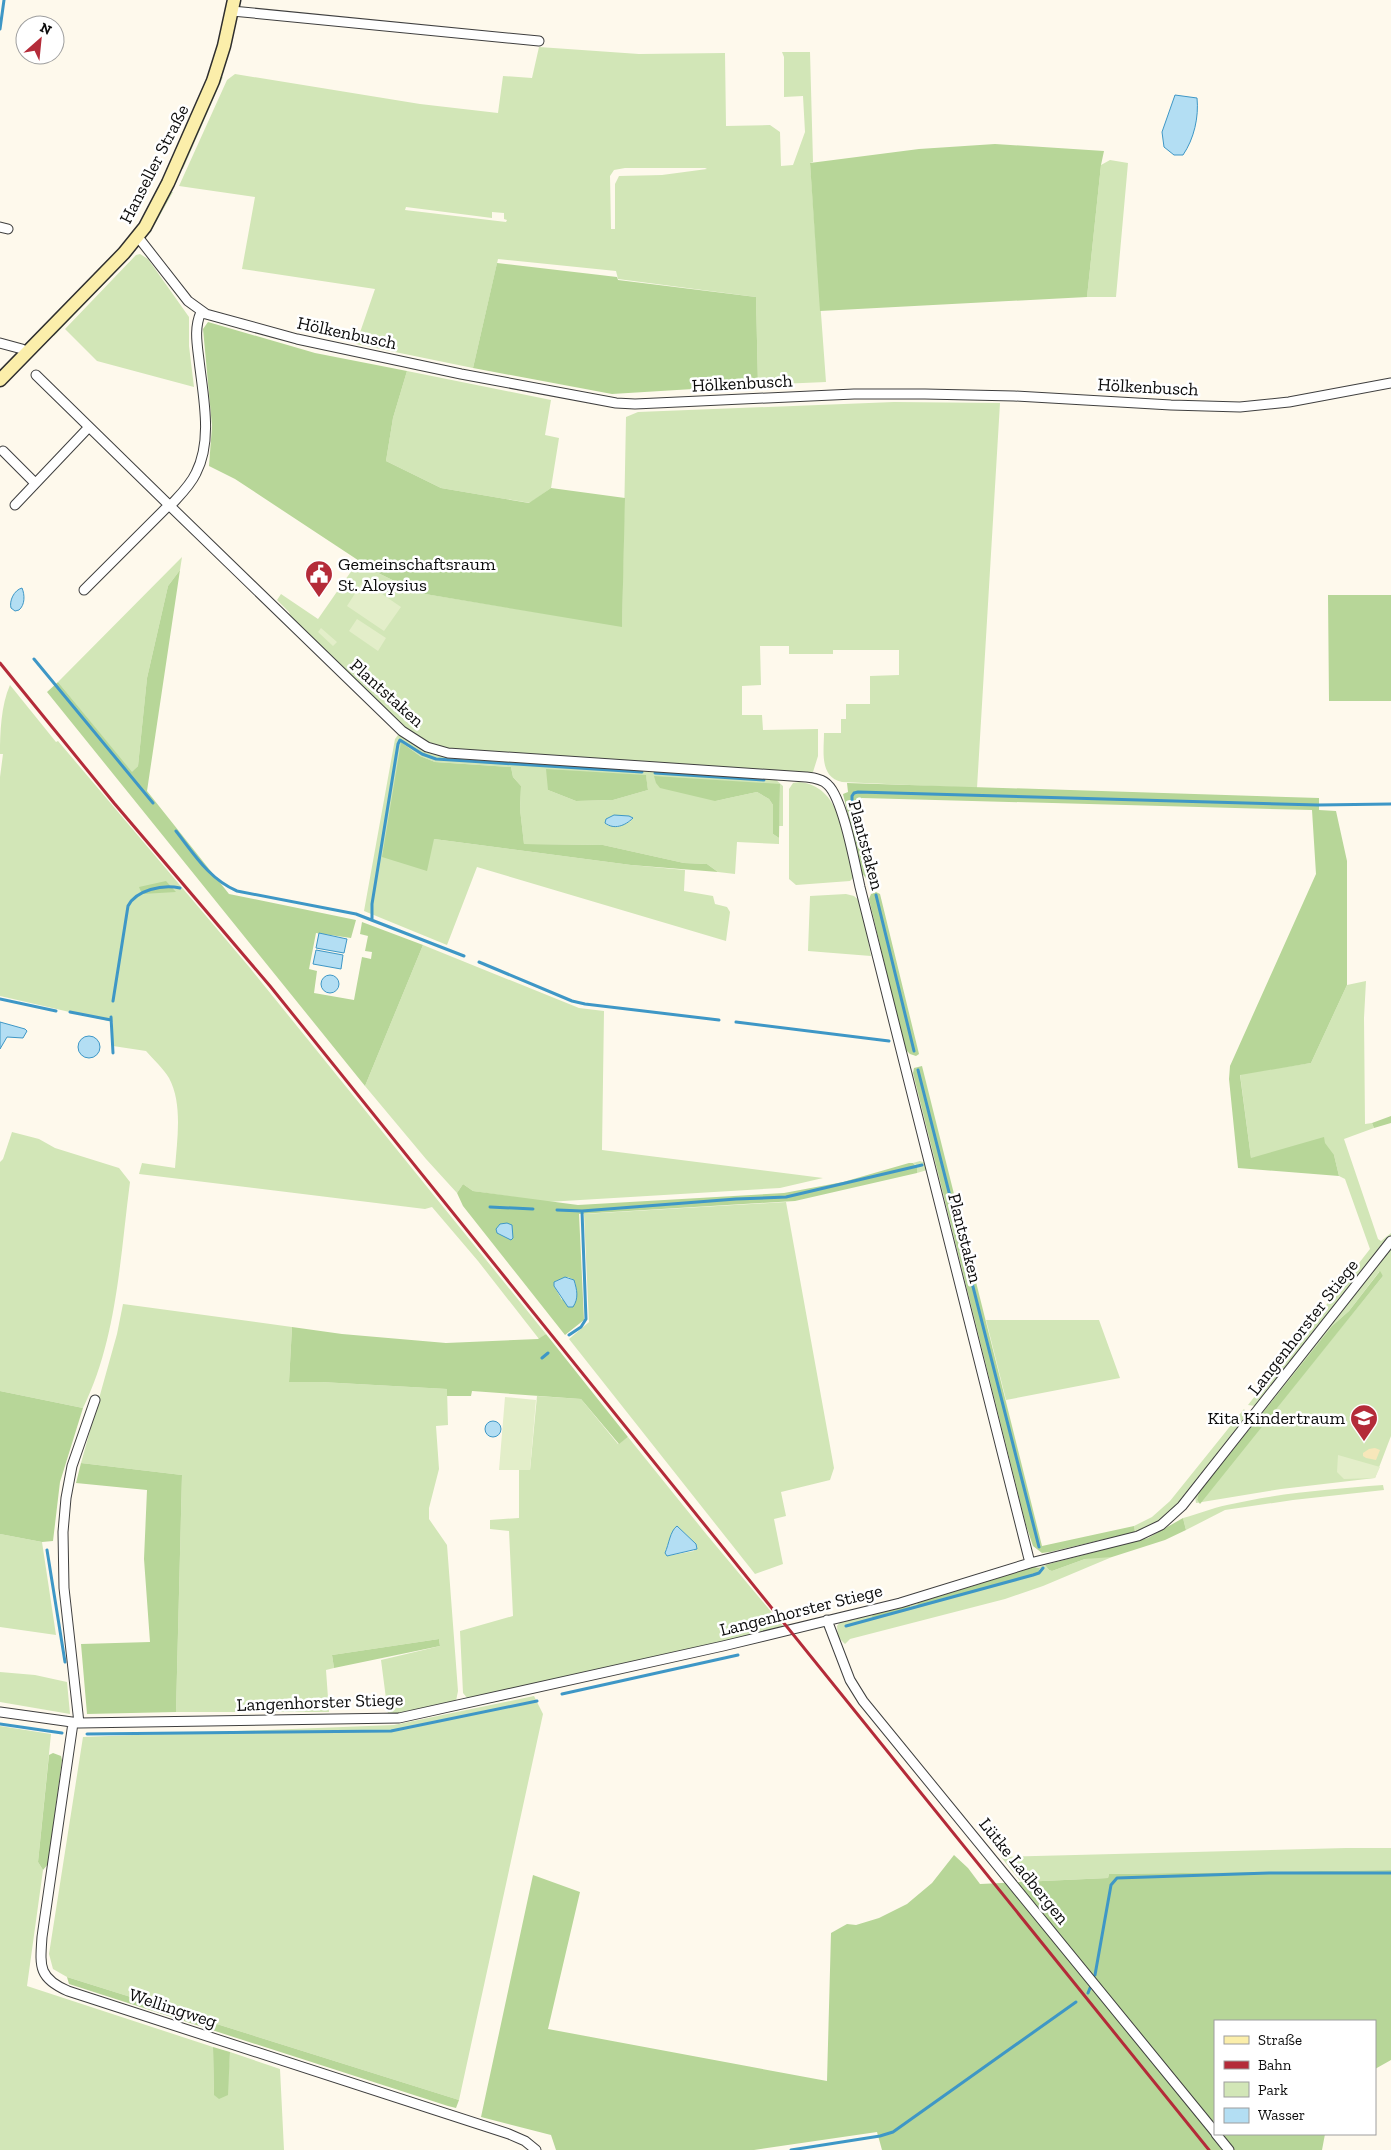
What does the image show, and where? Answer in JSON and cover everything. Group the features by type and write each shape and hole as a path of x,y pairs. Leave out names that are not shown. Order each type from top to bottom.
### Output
{"main road":[{"name":"Hanseller Straße","path":"0,380 138,237 157,206 210,90 224,46 233,6"}],"street":[{"name":"Hanseller Straße","path":"233,6 539,41"},
{"name":"Hölkenbusch","path":"138,237 188,301 201,312 264,331 323,345 470,376 626,404 854,394 925,394 1014,396 1171,405 1240,406 1289,402 1391,383"},
{"path":"84,590 169,506 193,479 201,463 205,446 204,412 196,331 201,312"},
{"path":"0,343 22,350 26,354"},
{"name":"Plantstaken","path":"36,375 391,721 427,747 461,754 806,777 821,780 829,785 837,800 860,886 1030,1563"},
{"path":"15,505 89,427"},
{"path":"3,451 36,483"},
{"name":"Langenhorster Stiege","path":"0,1712 76,1723 399,1718 704,1650 900,1603 1030,1563 1138,1536 1161,1525 1175,1514 1391,1241"},
{"path":"76,1723 64,1588 62,1532 72,1466 95,1400"},
{"name":"Lütke Ladbergen","path":"827,1620 850,1680 863,1701 1214,2132"},
{"name":"Wellingweg","path":"76,1723 42,1937 40,1962 48,1980 68,1991 509,2134 525,2141 536,2150"},
{"name":"Lütke Ladbergen","path":"1217,2135 1229,2150"}],"green space":[{"path":"539,47 639,54 725,53 726,126 770,125 780,132 781,166 793,165 805,132 803,96 784,97 784,57 782,52 810,52 813,162 810,163 826,382 758,385 756,297 618,279 616,271 498,259 473,368 356,344 375,289 242,269 255,197 179,186 227,80 235,74 420,104 498,113 503,76 532,78","holes":["625,168 705,168 707,169 662,175 619,176 615,184 615,229 611,229 610,176 614,170","406,207 492,218 492,212 504,213 504,219 507,220 506,222 405,210"]},
{"path":"220,77 223,77 183,169 181,168"},
{"path":"995,144 1104,151 1087,297 820,311 810,163 919,149"},
{"path":"1110,160 1128,163 1116,297 1087,297 1101,165"},
{"path":"169,192 173,192 150,233 148,231"},
{"path":"134,253 54,336 52,334"},
{"path":"140,254 148,259 189,317 189,346 194,387 97,361 65,329 136,255"},
{"path":"497,263 617,277 618,280 756,297 758,385 612,394 473,368"},
{"path":"208,322 315,353 407,371 393,418 386,461 441,488 529,503 551,488 625,498 622,627 419,593 376,572 235,479 209,466 212,426 203,329"},
{"path":"407,371 551,400 545,435 559,438 551,488 530,503 441,488 386,461 393,418"},
{"path":"894,402 1000,403 977,788 842,782 829,775 824,762 824,733 841,733 841,719 846,719 846,704 870,704 870,676 899,675 899,650 833,650 833,654 789,654 789,646 760,646 761,685 742,686 742,715 762,715 763,730 818,729 818,756 813,772 808,774 452,750 423,740 404,728 293,622 289,612 277,600 281,594 318,619 359,560 376,572 419,593 622,626 626,417 638,412"},
{"path":"182,557 180,570 168,586 147,678 138,766 132,773 58,682"},
{"path":"180,570 147,791 229,894 356,920 351,938 316,933 309,969 317,971 314,993 354,1000 362,957 371,959 372,952 365,951 368,936 360,934 362,922 423,945 365,1086 47,692 58,682 132,772 138,766 147,678 168,586"},
{"path":"363,581 401,607 384,631 347,606"},
{"path":"1328,595 1391,595 1391,701 1329,701"},
{"path":"357,619 386,638 378,651 349,631"},
{"path":"321,628 337,642 333,646 318,632"},
{"path":"10,685 56,742 58,741 250,968 546,1334 539,1339 478,1261 432,1207 425,1209 139,1174 142,1163 175,1168 178,1111 173,1088 164,1071 146,1051 113,1046 113,1022 0,996 0,777 3,754 0,754 0,737 3,710"},
{"path":"398,735 402,735 428,750 775,779 783,786 783,826 779,826 780,784 715,801 757,792 769,799 773,805 773,834 779,838 779,844 737,842 735,874 718,872 707,864 684,863 603,845 524,844 520,809 521,786 513,777 511,767 435,762 420,756 401,742 434,839 631,865 685,870 684,891 713,896 715,904 727,907 730,912 726,941 477,867 447,945 364,911 395,739","holes":["646,776 648,790 613,800 576,801 548,790","614,815 631,821 618,827 607,825 606,819"]},
{"path":"401,742 420,756 435,762 511,767 513,777 521,786 520,809 524,844 603,845 684,863 707,864 718,872 631,865 434,839 427,871 382,857"},
{"path":"546,769 646,775 648,790 613,800 576,801 548,790"},
{"path":"654,776 780,784 779,838 773,834 773,805 769,799 757,792 715,801 660,788"},
{"path":"799,782 813,786 824,793 832,803 838,815 846,842 853,878 850,881 796,885 789,879 789,789 793,783"},
{"path":"847,783 1319,798 1319,810 1336,811 1347,861 1347,985 1311,1063 1240,1075 1251,1158 1324,1137 1325,1143 1334,1155 1339,1176 1238,1168 1229,1079 1230,1066 1316,874 1312,810 862,798 858,803 876,876 874,880 868,881 862,873 843,794 848,792"},
{"path":"166,881 176,892 142,894 139,887"},
{"path":"876,892 880,894 919,1054 916,1056 910,1054 905,1049 869,899 871,894"},
{"path":"846,894 854,896 861,902 871,956 808,951 810,896"},
{"path":"423,945 579,1008 604,1011 602,1150 823,1178 780,1188 547,1202 473,1191 463,1184 457,1193 365,1086"},
{"path":"1366,981 1364,1018 1365,1124 1372,1123 1374,1128 1344,1139 1378,1239 1381,1241 1391,1233 1391,1236 1255,1406 1248,1405 1370,1249 1345,1179 1339,1176 1334,1155 1251,1158 1240,1074 1311,1063 1347,985"},
{"path":"922,1066 1042,1546 1134,1526 1135,1532 1050,1552 1042,1553 1033,1546 1026,1525 913,1073 914,1068"},
{"path":"1391,1116 1391,1123 1374,1128 1372,1123"},
{"path":"12,1132 39,1139 55,1148 119,1168 130,1182 120,1269 110,1326 94,1382 83,1408 0,1391 0,1162 3,1159"},
{"path":"920,1161 926,1163 927,1170 917,1173 916,1165 913,1163"},
{"path":"909,1163 913,1163 917,1167 917,1173 795,1201 579,1214 584,1320 565,1335 463,1206 457,1193 463,1184 473,1191 578,1205 784,1193 843,1182","holes":["568,1277 574,1280 562,1300 554,1286 556,1281"]},
{"path":"786,1202 834,1468 830,1480 781,1492 786,1516 774,1519 783,1564 755,1574 569,1339 589,1322 584,1214"},
{"path":"1391,1246 1391,1436 1375,1478 1281,1489 1199,1502 1383,1276 1379,1272 1349,1311 1332,1326 1199,1492 1197,1500 1199,1503 1196,1503 1195,1497"},
{"path":"1380,1271 1383,1276 1200,1504 1197,1500 1199,1492 1332,1326 1349,1311"},
{"path":"123,1304 292,1327 289,1382 447,1389 448,1425 436,1426 439,1469 429,1508 429,1519 447,1545 458,1691 456,1701 407,1713 388,1714 381,1660 440,1646 439,1639 332,1655 334,1668 326,1670 329,1712 176,1712 182,1475 81,1463 117,1334"},
{"path":"986,1320 1099,1320 1120,1378 1006,1400"},
{"path":"292,1327 342,1334 446,1343 538,1339 546,1334 628,1437 619,1444 581,1399 472,1391 471,1396 447,1396 447,1389 289,1382"},
{"path":"0,1391 83,1408 60,1482 53,1541 42,1542 0,1534"},
{"path":"537,1396 581,1399 618,1444 628,1437 783,1626 739,1638 468,1699 463,1693 460,1631 513,1616 509,1531 490,1529 490,1520 519,1518 519,1470 530,1470","holes":["677,1526 696,1544 694,1551 667,1556 672,1532"]},
{"path":"505,1397 536,1400 530,1470 499,1470"},
{"path":"1244,1409 1247,1417 1178,1505 1155,1525 1135,1533 1134,1526 1152,1517 1170,1501"},
{"path":"1338,1455 1380,1467 1375,1478 1344,1479 1337,1472"},
{"path":"81,1463 182,1475 176,1712 87,1714 81,1644 150,1642 144,1559 147,1490 76,1483"},
{"path":"1383,1485 1384,1490 1225,1510 1186,1530 1183,1518 1221,1506 1266,1497"},
{"path":"1183,1518 1186,1530 1165,1540 1112,1557 1085,1559 1052,1571 1045,1565 1148,1538"},
{"path":"0,1534 42,1542 56,1635 0,1627"},
{"path":"1108,1555 1112,1557 1043,1586 1005,1599 850,1639 845,1644 838,1637 837,1626 842,1620 911,1607 910,1605 917,1603 919,1607 1038,1573 1040,1568 1038,1567 1045,1565 1052,1571 1085,1559"},
{"path":"1034,1567 1040,1568 1038,1573 919,1607 917,1603"},
{"path":"910,1605 911,1609 876,1618 872,1617 873,1614"},
{"path":"439,1639 440,1646 334,1668 332,1655"},
{"path":"0,1672 35,1675 67,1682 70,1714 0,1702"},
{"path":"534,1696 543,1714 459,2100 67,1977 53,1969 49,1954 83,1737 394,1725"},
{"path":"0,1726 51,1734 38,1862 43,1870 27,1986 213,2047 214,2095 227,2095 230,2052 280,2069 284,2150 0,2150"},
{"path":"53,1753 61,1756 62,1760 48,1864 43,1870 38,1862 49,1755"},
{"path":"1391,1848 1391,1870 1109,1874 1108,1878 1021,1882 1001,1857"},
{"path":"954,1855 968,1868 980,1884 1108,1878 1109,1874 1391,1870 1391,2060 1376,2068 1376,2020 1214,2020 1214,2135 1325,2135 1322,2150 882,2150 877,2132 754,2150 556,2150 551,2135 481,2117 533,1875 580,1892 548,2029 827,2081 831,1933 847,1924 856,1925 879,1918 907,1904 932,1883"},
{"path":"67,1977 459,2100 456,2108 448,2106 69,1984"},
{"path":"213,2047 230,2052 228,2095 219,2099 214,2095"}],"sand":[{"path":"1375,1448 1380,1450 1376,1460 1363,1456 1363,1453 1369,1449"}],"water":[{"path":"1175,95 1197,98 1195,128 1183,155 1174,155 1164,147 1162,132"},
{"path":"22,588 23,603 19,610 15,611 11,608 11,599 14,593"},
{"path":"614,815 633,818 627,823 616,827 605,823 606,819"},
{"path":"319,933 347,939 344,953 316,948"},
{"path":"316,950 343,955 341,969 313,964"},
{"path":"326,975 334,975 339,980 337,991 326,993 321,988 321,980"},
{"path":"0,1022 27,1031 23,1038 7,1037 0,1049"},
{"path":"85,1036 93,1036 100,1043 100,1051 93,1058 85,1058 78,1051 78,1043"},
{"path":"507,1223 512,1225 513,1238 511,1240 497,1233 496,1229 500,1224"},
{"path":"565,1277 574,1280 577,1291 573,1307 568,1307 554,1286 554,1282"},
{"path":"493,1421 501,1429 493,1437 485,1429"},
{"path":"677,1526 696,1544 697,1549 667,1556 665,1553 670,1538"}],"waterway":[{"path":"0,29 4,0"},
{"path":"34,659 153,803"},
{"path":"372,920 372,904 400,740 422,754 436,759 642,772"},
{"path":"655,773 764,780"},
{"path":"870,872 852,802 852,796 858,792 1318,805 1391,804"},
{"path":"176,831 210,873 237,891 356,914 464,956"},
{"path":"113,1001 128,906 132,900 143,892 166,887 180,888"},
{"path":"876,895 914,1051"},
{"path":"479,962 572,1001 719,1020"},
{"path":"0,999 56,1011"},
{"path":"70,1012 111,1020"},
{"path":"111,1017 113,1053"},
{"path":"736,1022 889,1041"},
{"path":"918,1070 1039,1547"},
{"path":"557,1210 582,1211 786,1197 922,1165"},
{"path":"490,1207 533,1209"},
{"path":"569,1335 581,1327 586,1319 582,1211"},
{"path":"542,1358 548,1353"},
{"path":"47,1550 65,1662"},
{"path":"846,1626 1033,1575 1039,1573 1043,1568"},
{"path":"562,1694 738,1655"},
{"path":"87,1734 391,1731 537,1701"},
{"path":"0,1724 62,1733"},
{"path":"1095,1975 1111,1885 1117,1878 1269,1873 1391,1873"},
{"path":"1088,1993 1090,1988"},
{"path":"791,2150 880,2136 893,2132 1076,2002"}],"railway":[{"path":"0,663 114,803 270,986 1209,2150"}],"place":[{"name":"Gemeinschaftsraum St. Aloysius","path":"319,598"},
{"name":"Kita Kindertraum","path":"1364,1442"}]}
